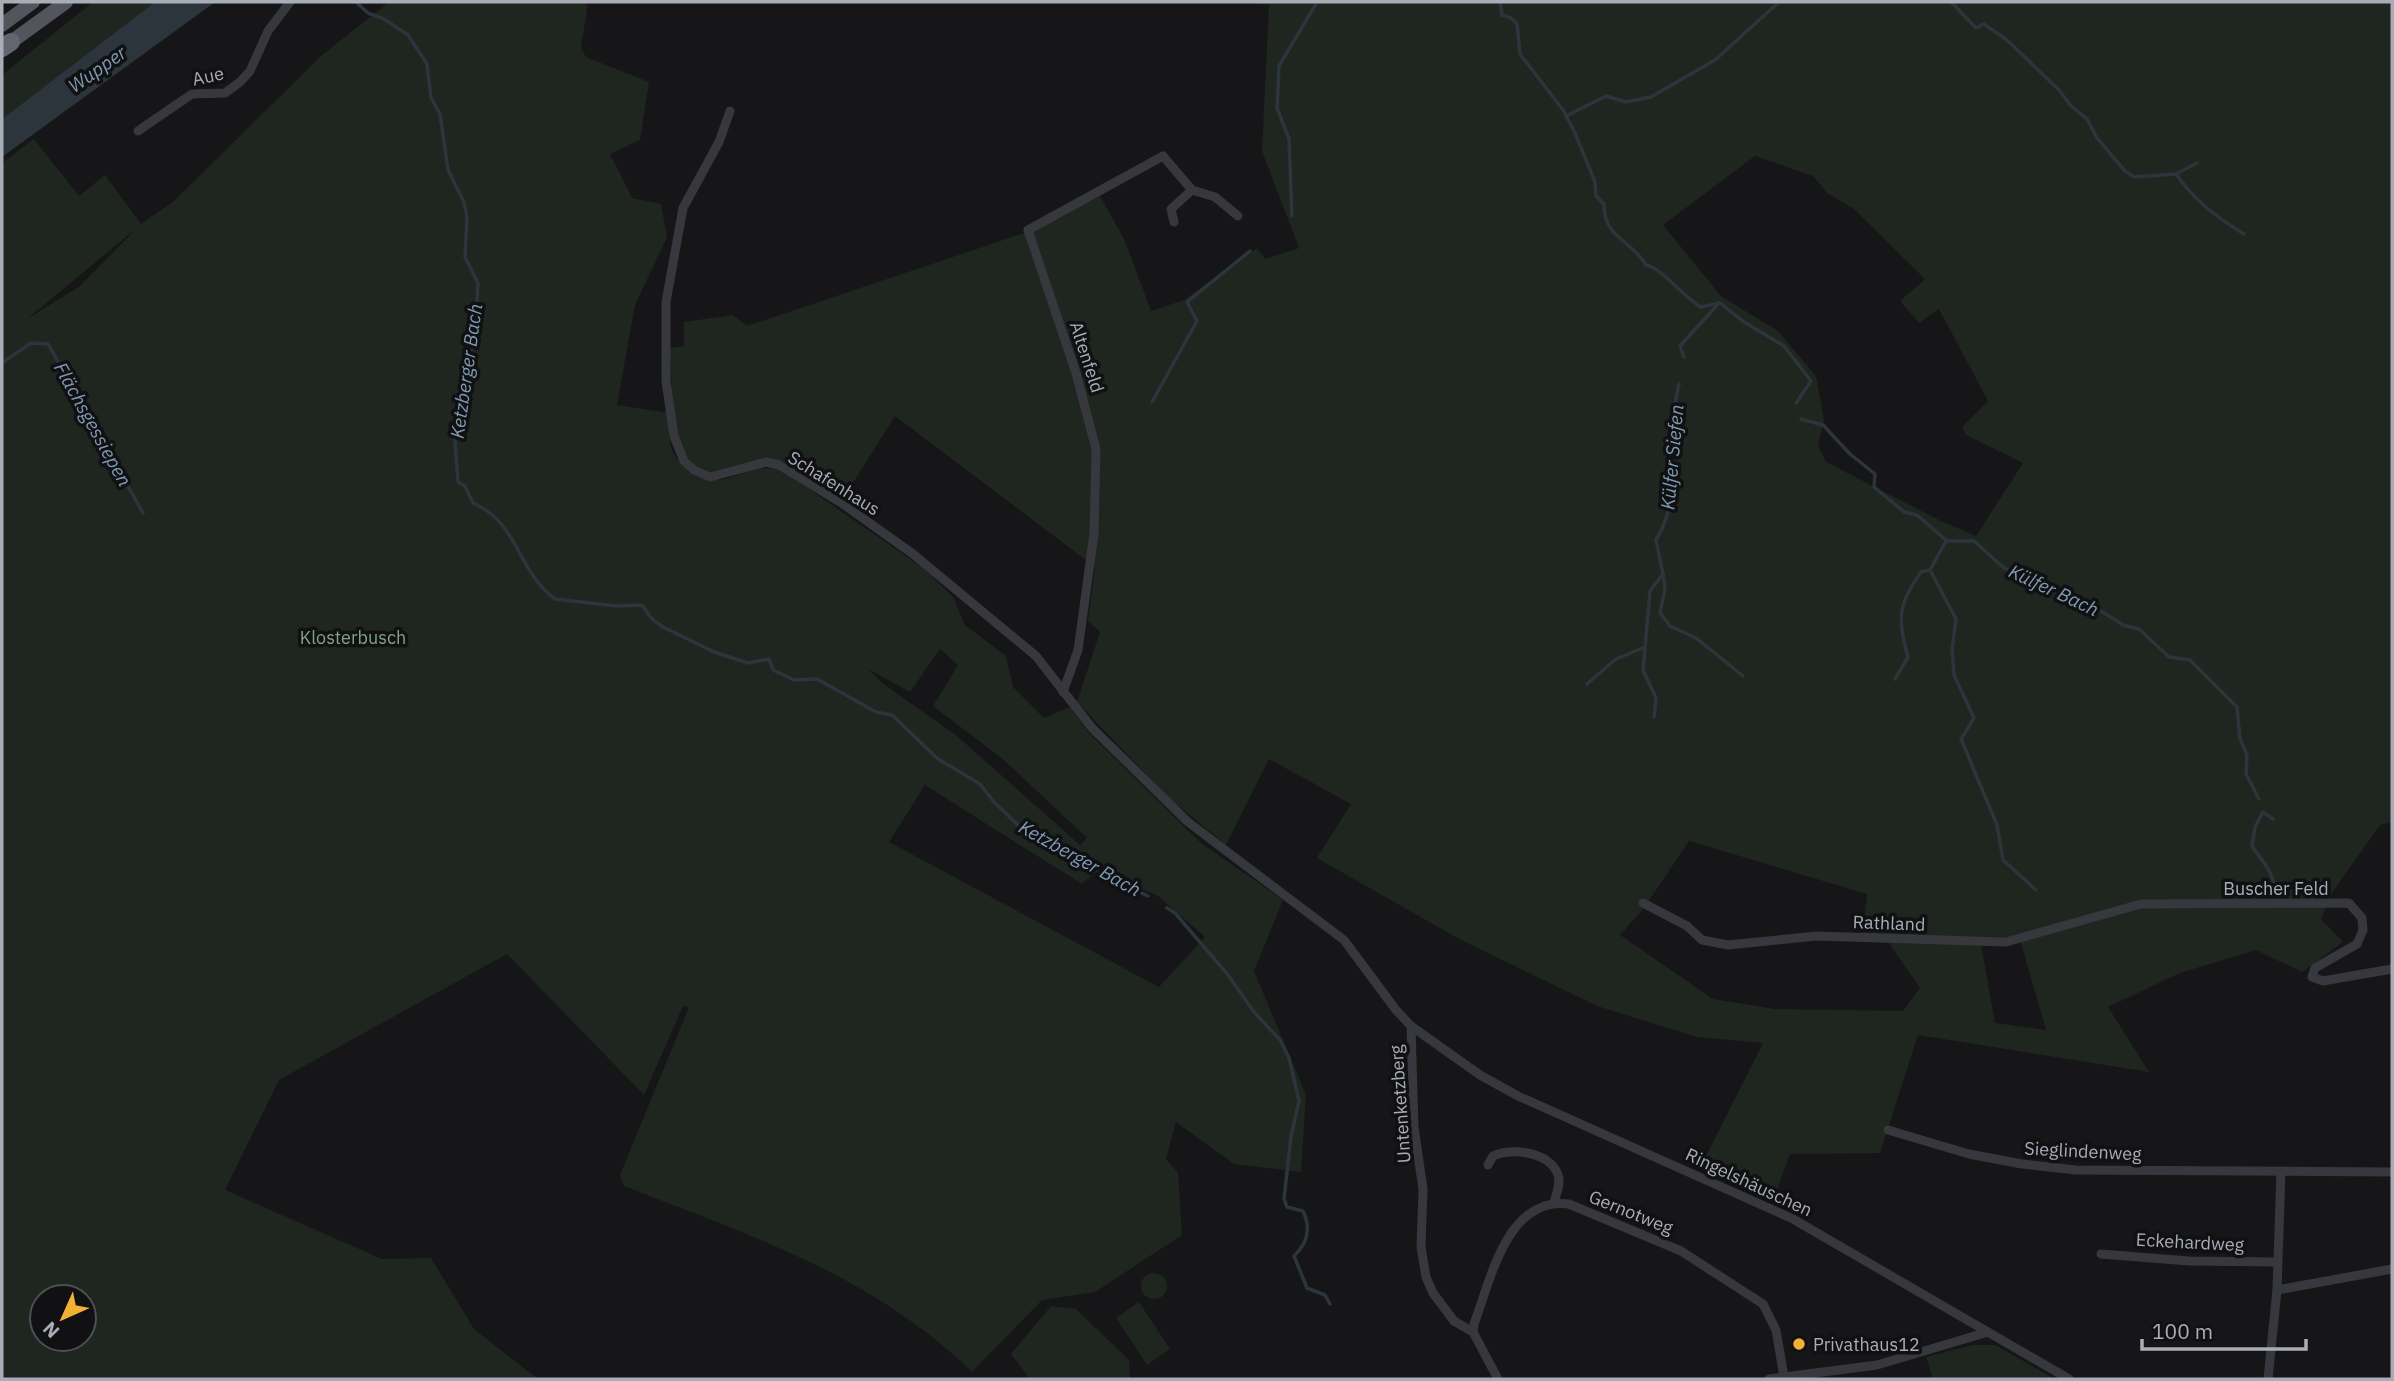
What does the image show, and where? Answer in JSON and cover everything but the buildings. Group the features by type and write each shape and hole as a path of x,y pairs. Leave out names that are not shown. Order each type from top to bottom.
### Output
{"main road":[{"path":"2,24 33,2"},
{"path":"6,45 66,2"}],"street":[{"name":"Aue","path":"138,131 190,95 225,93 240,82 250,71 268,31 290,2"},
{"name":"Schafenhaus","path":"730,111 719,142 683,208 666,302 666,381 674,436 684,461 694,470 710,477 766,462 785,467 843,504 925,563 1036,656 1092,728"},
{"name":"Altenfeld","path":"1063,692 1078,650 1094,534 1096,449 1076,373 1028,230 1163,156 1192,190 1215,197 1238,216"},
{"path":"1174,222 1171,208 1192,190"},
{"name":"Untenketzberg","path":"1092,728 1188,822 1343,940 1411,1026 1413,1127 1423,1189 1421,1247 1426,1277 1433,1293 1454,1321 1473,1332"},
{"name":"Buscher Feld","path":"2141,904 2349,902 2362,918 2360,938 2357,944 2315,968 2312,977 2323,981 2392,969"},
{"name":"Rathland","path":"1643,903 1687,926 1702,940 1728,945 1816,936 2006,942 2141,904"},
{"name":"Ringelshäuschen","path":"1411,1026 1479,1075 1518,1096 1793,1219 2069,1379"},
{"name":"Sieglindenweg","path":"1888,1130 1969,1154 2076,1170 2392,1172"},
{"path":"1488,1166 1493,1156 1512,1151 1524,1152 1548,1163 1558,1173 1559,1181 1554,1203 1528,1213 1511,1232 1478,1311 1473,1332 1498,1379"},
{"path":"2268,1379 2277,1290 2281,1171"},
{"name":"Gernotweg","path":"1554,1203 1582,1209 1671,1245 1763,1304 1776,1330 1784,1377"},
{"name":"Eckehardweg","path":"2101,1254 2189,1261 2277,1262"},
{"path":"2277,1290 2392,1269"},
{"path":"1769,1379 1877,1365 1988,1332"}],"green space":[{"path":"93,2 155,2 2,119 2,75"},
{"name":"Klosterbusch","path":"389,2 588,2 581,48 586,57 649,82 640,140 610,154 632,198 661,204 667,237 635,305 617,405 670,413 671,447 679,460 693,471 718,480 759,468 783,471 923,568 953,597 965,625 1006,656 1013,687 1044,718 1070,707 1088,732 1201,843 1283,900 1254,971 1306,1095 1301,1172 1234,1164 1176,1122 1166,1159 1178,1173 1182,1235 1095,1292 1042,1300 972,1372 934,1338 894,1309 852,1284 763,1241 624,1186 620,1175 689,1007 683,1006 644,1095 507,954 279,1080 225,1190 382,1259 431,1258 474,1329 538,1379 2,1379 2,163 34,139 79,196 105,175 141,224 174,201 321,56","holes":["132,232 80,286 27,319","940,649 958,665 933,706 1004,760 1087,838 1080,845 957,736 882,683 868,669 910,692","925,785 1082,884 1096,872 1157,895 1205,937 1159,987 889,842"]},
{"path":"1242,2 2392,2 2392,822 2380,825 2332,893 2321,919 2343,942 2302,972 2256,950 2180,973 2108,1007 2149,1072 1918,1035 1880,1153 1790,1154 1774,1198 1702,1164 1763,1043 1697,1037 1597,1006 1461,940 1317,858 1351,804 1269,759 1226,845 1168,797 1077,702 1100,632 1088,621 1095,567 895,416 843,499 781,461 729,474 709,474 690,463 678,434 669,348 684,346 684,322 733,315 747,326 1036,229 1100,196 1125,241 1151,311 1184,300 1257,248 1265,259 1299,248 1262,151 1269,5","holes":["1755,156 1813,176 1827,193 1854,209 1925,279 1900,301 1919,323 1939,309 1988,401 1962,427 1966,435 2023,463 1976,536 1826,462 1818,446 1824,420 1816,376 1778,331 1721,296 1663,225","1689,841 1867,894 1862,936 2016,937 2021,943 2046,1030 1995,1023 1981,944 1889,943 1920,988 1903,1011 1775,1009 1713,999 1620,935 1644,908"]},
{"path":"1154,1273 1163,1277 1167,1286 1163,1295 1154,1299 1145,1295 1141,1286 1145,1277"},
{"path":"1139,1302 1170,1349 1147,1365 1116,1318"},
{"path":"1051,1306 1076,1309 1129,1360 1130,1379 1030,1379 1011,1354"},
{"path":"1972,1345 1995,1345 2055,1379 1933,1379 1926,1357"}],"water":[{"name":"Wupper","path":"155,2 215,2 2,157 2,119"}],"waterway":[{"name":"Ketzberger Bach","path":"356,2 368,13 384,19 408,35 427,64 431,98 440,114 448,170 464,202 467,218 465,257 478,283 475,335 467,363 464,404 454,428 458,482 465,486 473,503 500,522 542,588 555,599 617,606 642,605 652,619 663,627 714,652 748,663 769,659 773,670 794,680 817,679 876,712 892,715 938,759 980,784 1019,826 1047,845 1089,866 1108,869 1119,882 1148,896"},
{"path":"1292,216 1289,139 1277,108 1279,66 1317,2"},
{"name":"Külfer Bach","path":"1500,2 1502,15 1517,24 1520,54 1563,110 1575,133 1595,182 1596,196 1604,204 1605,215 1613,232 1634,250 1646,265 1659,271 1701,307 1720,303 1744,322 1784,346 1811,381 1796,403"},
{"path":"1566,116 1606,96 1626,102 1651,97 1715,60 1779,2"},
{"path":"1951,2 1976,28 1984,24 2008,41 2059,90 2071,106 2087,119 2097,138 2125,171 2134,177 2176,174 2207,208 2244,234"},
{"path":"2176,174 2197,163"},
{"path":"1152,402 1197,321 1187,302 1250,251"},
{"name":"Külfer Siefen","path":"1684,357 1680,346 1719,303"},
{"name":"Flächsgessiepen","path":"2,363 31,343 48,344 143,513"},
{"name":"Külfer Siefen","path":"1654,717 1656,698 1643,670 1650,591 1663,574 1656,540 1668,513 1670,501 1671,431 1679,384"},
{"name":"Külfer Bach","path":"1801,419 1823,425 1850,454 1875,474 1874,487 1904,512 1917,515 1947,541 1974,541 2004,568 2065,596 2087,602 2123,625 2139,629 2169,657 2190,660 2237,707 2240,739 2247,755 2246,774 2259,799"},
{"path":"1946,541 1930,570 1956,619 1952,650 1954,675 1974,718 1961,739 1997,825 2003,860 2036,890"},
{"path":"1895,679 1908,657 1901,622 1904,603 1921,572 1930,570"},
{"path":"1663,574 1665,589 1660,613 1670,626 1696,638 1743,676"},
{"name":"Külfer Siefen","path":"1587,684 1616,659 1645,647"},
{"name":"Külfer Bach","path":"2271,898 2272,877 2252,846 2255,827 2263,812 2273,819"},
{"name":"Ketzberger Bach","path":"1167,908 1175,913 1228,975 1254,1012 1280,1040 1289,1058 1299,1101 1291,1136 1284,1199 1287,1207 1303,1211 1305,1217 1305,1241 1294,1256 1307,1288 1325,1295 1330,1304"}],"place":[{"name":"Privathaus12","path":"1799,1344"}]}
